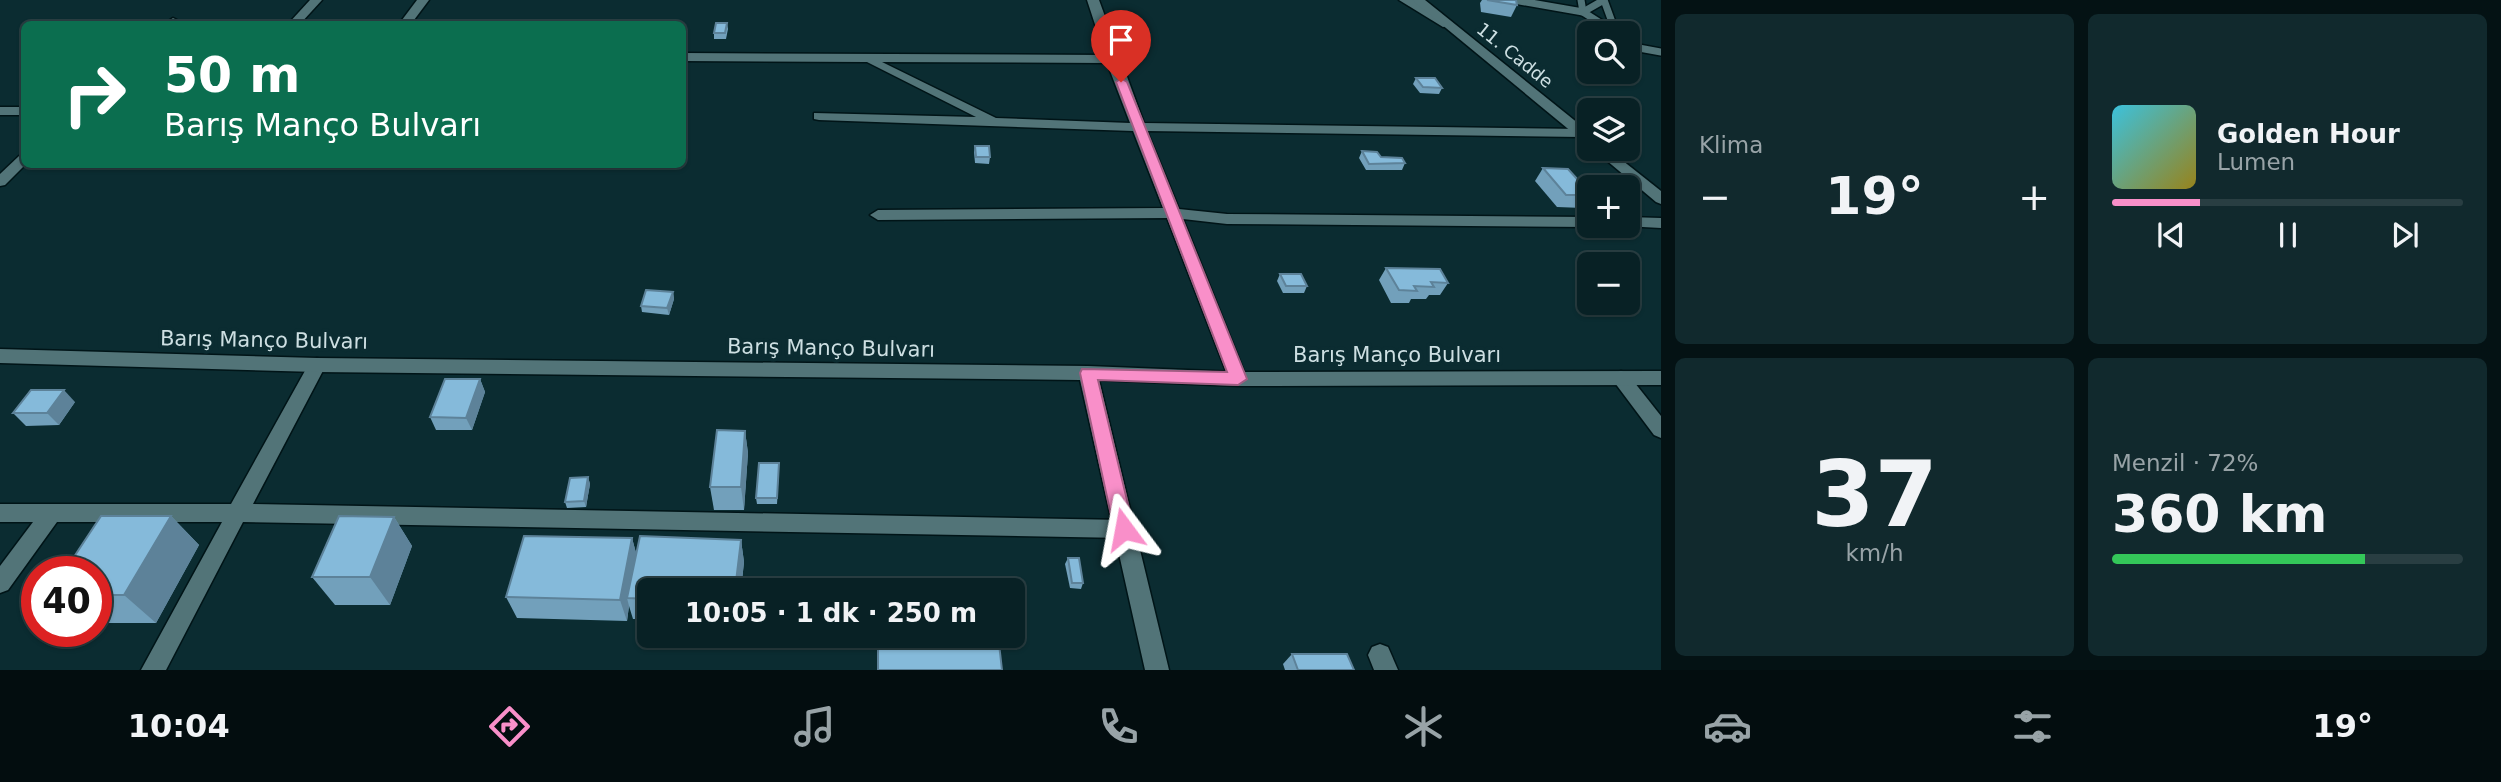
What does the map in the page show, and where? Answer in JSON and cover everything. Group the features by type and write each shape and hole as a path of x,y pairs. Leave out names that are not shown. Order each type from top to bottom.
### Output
{"street":[{"path":"297,21 316,0"},
{"path":"407,21 423,0"},
{"path":"1093,0 1112,59 1238,379"},
{"path":"1405,0 1447,25"},
{"name":"11. Cadde","path":"1418,0 1577,130"},
{"path":"686,57 1112,59"},
{"path":"867,59 995,122"},
{"path":"0,111 21,111"},
{"path":"819,116 1139,127 1577,136"},
{"path":"1615,161 1661,199"},
{"path":"0,182 21,162"},
{"path":"878,215 1173,213 1227,219 1577,222"},
{"path":"1640,222 1661,223"},
{"name":"Barış Manço Bulvarı","path":"0,356 317,365 1088,373 1238,379 1661,378"},
{"path":"153,670 317,365"},
{"path":"1088,373 1157,670"},
{"path":"1621,378 1661,430"},
{"path":"0,513 237,513 1124,529"},
{"path":"0,583 51,514"}],"lane":[{"path":"1514,0 1583,12 1597,21"},
{"path":"1581,0 1583,12"},
{"path":"1583,12 1604,0 1612,21"},
{"path":"1640,48 1661,52"}],"building":[{"path":"1487,0 1516,0 1517,5"},
{"path":"716,23 727,23 725,33 714,33"},
{"path":"1416,78 1435,78 1442,88 1423,87"},
{"path":"975,146 989,146 990,157 976,157"},
{"path":"1362,151 1377,152 1381,157 1402,158 1405,163 1369,164"},
{"path":"1543,168 1568,169 1577,179 1577,195 1566,195"},
{"path":"1386,268 1440,269 1448,283 1431,282 1434,287 1414,286 1417,291 1399,290"},
{"path":"1280,274 1301,274 1307,286 1286,286"},
{"path":"646,290 673,292 667,308 641,306"},
{"path":"445,379 480,379 466,418 430,417"},
{"path":"31,390 64,390 47,413 13,413"},
{"path":"717,430 745,431 741,487 710,487"},
{"path":"759,463 779,463 777,498 756,498"},
{"path":"588,477 584,501 565,502 570,478"},
{"path":"101,516 171,516 124,595 112,595 112,556 75,556"},
{"path":"339,516 394,517 370,577 312,577"},
{"path":"524,536 632,538 620,600 506,597"},
{"path":"640,536 741,540 736,578 637,578 637,598 627,598"},
{"path":"1068,558 1079,558 1083,583 1072,583"},
{"path":"878,648 999,648 1002,670 878,670"},
{"path":"1292,654 1347,654 1354,670 1298,670"}],"route":[{"path":"1121,82 1238,379 1088,373 1124,529"}]}
